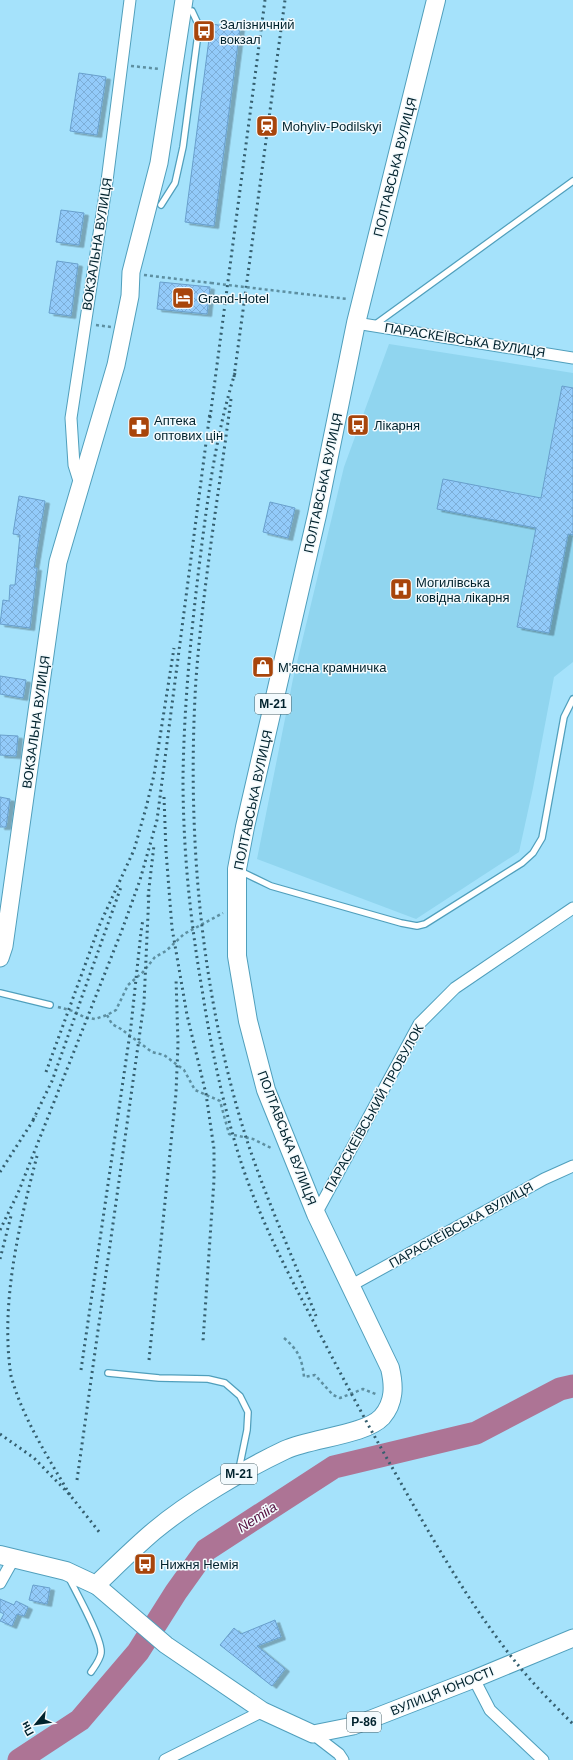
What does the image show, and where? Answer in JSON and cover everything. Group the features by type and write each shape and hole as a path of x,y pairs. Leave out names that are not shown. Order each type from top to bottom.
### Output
{"highway":[{"name":"ПОЛТАВСЬКА ВУЛИЦЯ","path":"96,1585 154,1531 237,1475 286,1450 307,1442 352,1432 373,1424 382,1417 393,1394 393,1382 390,1368 316,1214 289,1151 266,1090 248,1021 237,956 237,869 316,515 365,324 436,0"},
{"path":"7,1557 66,1571 96,1585"}],"main road":[{"name":"ВОКЗАЛЬНА ВУЛИЦЯ","path":"0,958 5,939 58,562 116,365 130,296 131,272 160,163 175,70 189,4"},
{"name":"ВОКЗАЛЬНА ВУЛИЦЯ","path":"130,296 140,274 161,204 175,129 189,4"},
{"path":"96,1585 166,1645 263,1711 313,1734"},
{"name":"ВУЛИЦЯ ЮНОСТІ","path":"313,1734 353,1726 474,1679 573,1638"}],"street":[{"name":"ВОКЗАЛЬНА ВУЛИЦЯ","path":"81,487 74,465 71,418 84,324 107,181 130,0"},
{"name":"ПАРАСКЕЇВСЬКА ВУЛИЦЯ","path":"365,324 573,358"},
{"name":"ПАРАСКЕЇВСЬКИЙ ПРОВУЛОК","path":"316,1214 419,1024 455,988 573,908"},
{"name":"ПАРАСКЕЇВСЬКА ВУЛИЦЯ","path":"350,1286 544,1179 573,1166"},
{"path":"0,1583 7,1557"},
{"path":"474,1679 490,1710 543,1760"},
{"path":"165,1760 263,1711"},
{"path":"313,1734 339,1754 344,1760"}],"lane":[{"path":"365,324 573,181"},
{"path":"237,869 271,886 378,917 417,926 425,924 522,863 533,853 542,838 564,717 573,699"},
{"path":"0,993 50,1005"},
{"path":"108,1373 159,1378 208,1379 225,1383 240,1396 248,1412 244,1447 237,1475"},
{"path":"66,1571 98,1638 102,1652 91,1672"}],"path":[{"path":"122,66 175,70"},
{"path":"140,274 211,284 331,297"},
{"path":"84,324 123,329"},
{"path":"50,1005 72,1011 84,1017 95,1019 116,1010 128,985 144,972 155,957 166,951 184,934 222,913 237,893"},
{"path":"107,1015 112,1024 122,1029 152,1052 164,1055 184,1070 195,1090 220,1100 229,1134 253,1139 279,1151 289,1151"},
{"path":"284,1338 295,1348 302,1362 304,1377 315,1375 333,1395 340,1398 363,1389 391,1399"}],"shaded area":[{"path":"389,344 573,373 573,662 554,677 519,852 416,919 257,859 293,679 344,467"}],"building":[{"path":"211,24 240,28 214,226 185,222"},
{"path":"79,73 106,77 97,135 70,131"},
{"path":"61,210 84,213 79,245 56,242"},
{"path":"57,261 78,264 71,316 49,313"},
{"name":"Grand-Hotel","path":"160,282 210,287 207,314 157,309"},
{"path":"562,386 573,388 573,535 568,534 549,633 517,627 536,528 437,509 443,479 541,498"},
{"path":"19,496 45,501 34,568 37,568 30,628 0,624 3,600 9,601 10,585 15,585 20,535 13,534"},
{"path":"270,502 295,508 288,538 263,532"},
{"path":"0,676 26,680 23,698 0,694"},
{"path":"0,735 18,736 16,756 0,755"},
{"path":"0,797 10,799 6,827 0,827"},
{"path":"33,1585 50,1588 47,1604 29,1600"},
{"path":"0,1599 14,1605 16,1601 28,1607 24,1616 17,1614 12,1626 0,1621 4,1614 0,1612"},
{"path":"275,1620 281,1637 257,1646 285,1669 272,1686 220,1645 234,1628 241,1634"}],"waterway":[{"name":"Nemiia","path":"19,1760 80,1720 138,1652 176,1592 206,1550 334,1467 476,1433 560,1389 573,1386"}],"railway":[{"path":"210,418 265,0"},
{"path":"234,377 285,0"},
{"path":"235,373 228,396 218,442 203,535 188,668 183,778 184,831 194,936 216,1068 225,1107 243,1168 268,1231 347,1385 385,1455 447,1563 499,1641 524,1673 573,1724"},
{"path":"231,399 207,574 196,679 193,789 199,900 215,1010 226,1065 240,1118 266,1193 316,1316"},
{"path":"0,1230 18,1193 122,930 140,880 157,820 210,412"},
{"path":"46,1072 100,924 134,850 154,775 174,648"},
{"path":"164,797 166,851 172,928 187,1015 206,1094 214,1149 214,1180 203,1341"},
{"path":"148,897 154,845"},
{"path":"33,1120 52,1081 121,887"},
{"path":"77,1480 144,1003 149,892"},
{"path":"81,1370 131,1026 143,919"},
{"path":"149,1360 176,1093 178,1044 176,978"},
{"path":"0,1172 36,1116"},
{"path":"37,1156 24,1209 13,1265 8,1321 8,1349 11,1376 22,1407 29,1423 70,1495"},
{"path":"0,1259 11,1216"},
{"path":"0,1434 34,1458 70,1495 100,1533"}],"place":[{"name":"Залізничний вокзал","path":"204,31"},
{"name":"Mohyliv-Podilskyi","path":"267,126"},
{"name":"Grand-Hotel","path":"183,298"},
{"name":"Лікарня","path":"358,425"},
{"name":"Аптека оптових цін","path":"139,427"},
{"name":"Могилівська ковідна лікарня","path":"401,589"},
{"name":"М'ясна крамничка","path":"263,667"},
{"name":"Нижня Немія","path":"145,1564"}]}
